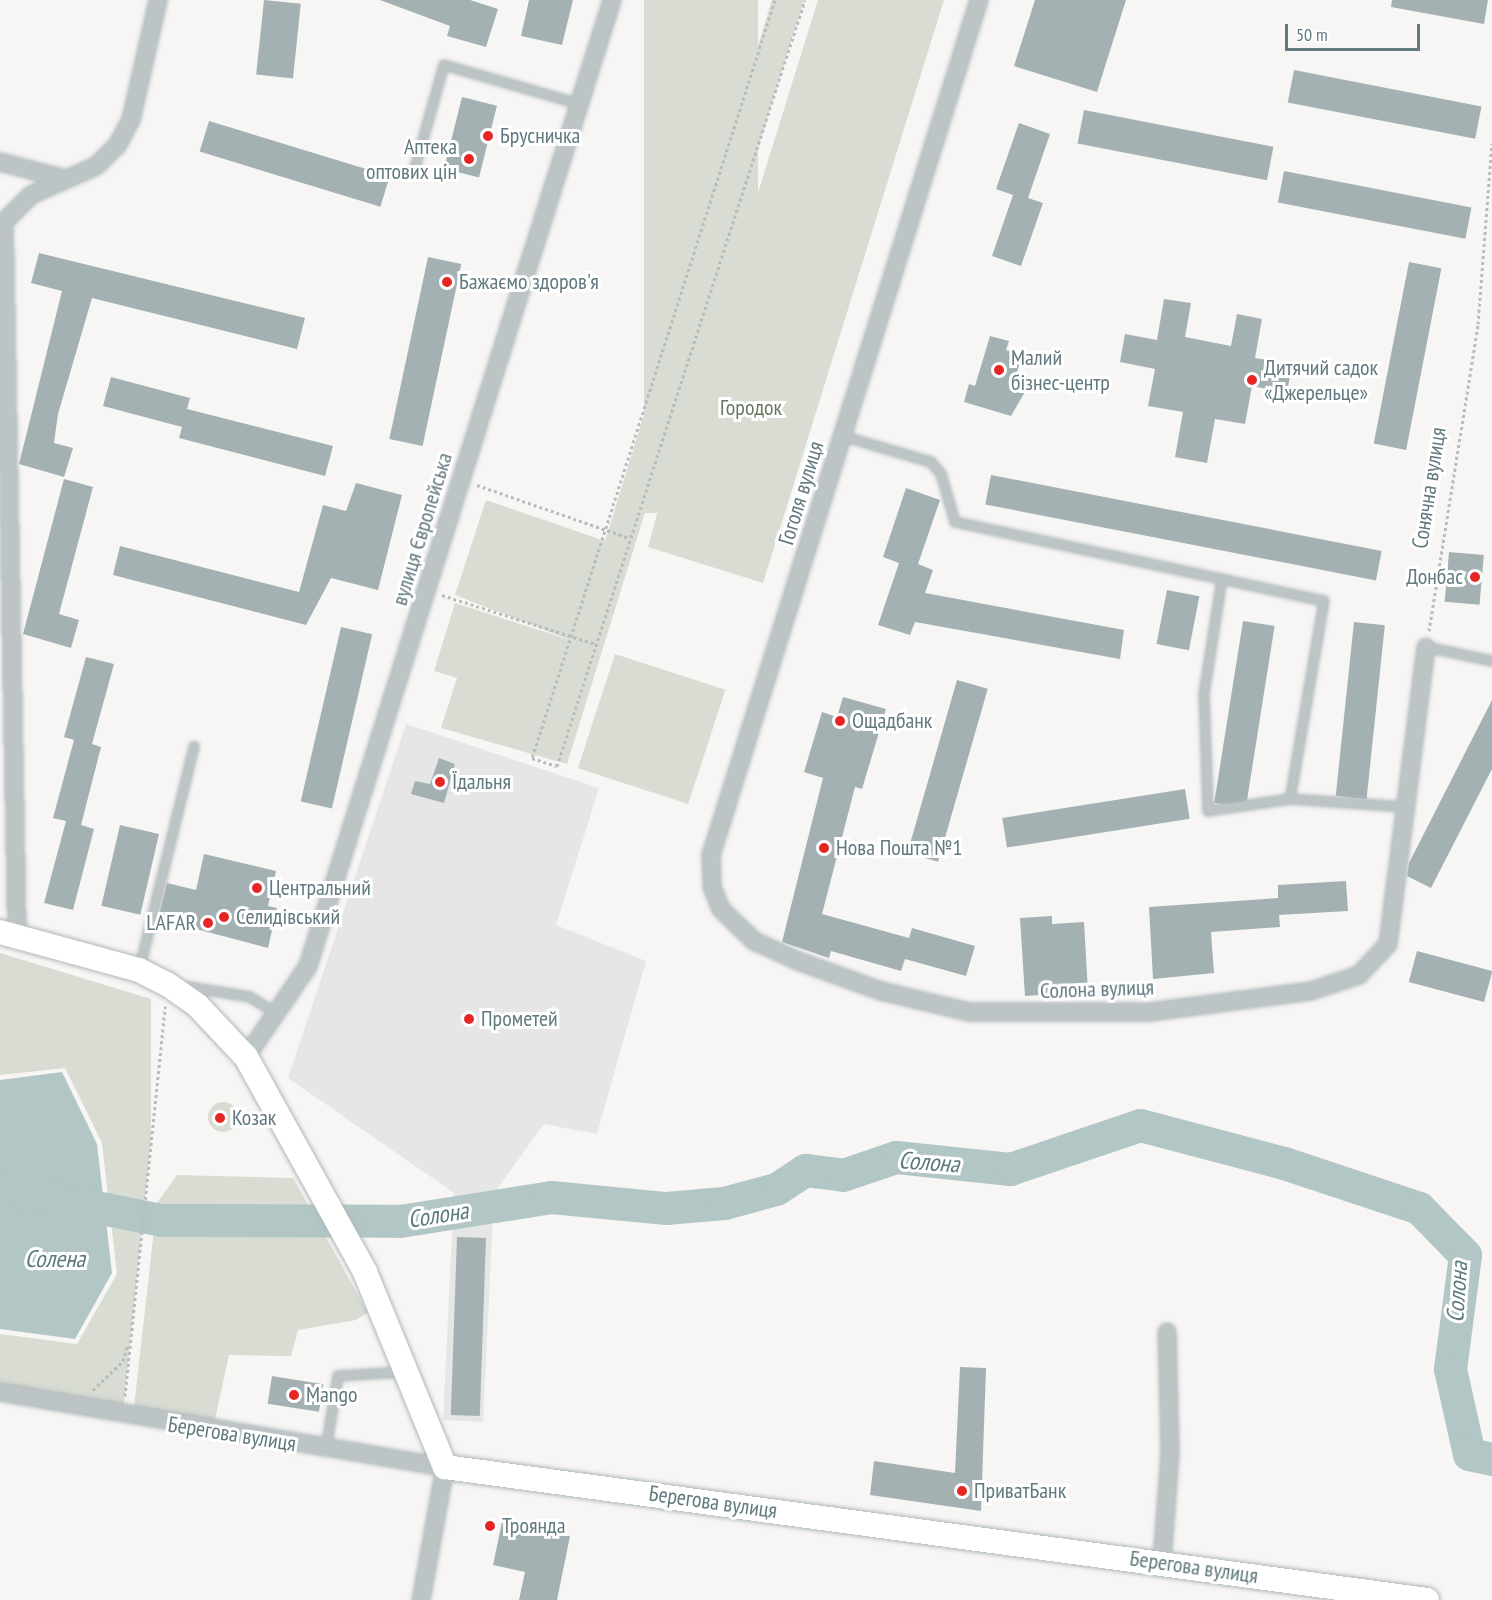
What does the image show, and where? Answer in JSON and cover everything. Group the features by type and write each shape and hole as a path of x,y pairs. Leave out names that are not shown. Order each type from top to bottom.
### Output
{"main road":[{"path":"9,935 139,970 167,984 197,1005 246,1057 311,1168 365,1272 410,1372 446,1467"},
{"name":"Берегова вулиця","path":"446,1467 1162,1562 1427,1600"}],"street":[{"path":"9,935 2,244 13,207 96,166 126,128 158,0"},
{"name":"вулиця Європейська","path":"246,1057 308,966 612,0"},
{"name":"Гоголя вулиця","path":"798,961 754,941 721,909 712,887 711,855 979,0"},
{"path":"0,162 66,179"},
{"path":"1406,807 1426,647"},
{"name":"Солона вулиця","path":"798,961 881,990 969,1012 1073,1014 1150,1012 1311,990 1359,975 1388,944 1406,807"},
{"path":"1162,1562 1170,1452 1167,1332"},
{"name":"Берегова вулиця","path":"0,1392 123,1416 446,1467"},
{"path":"422,1600 446,1467"}],"lane":[{"path":"415,168 444,65 579,104"},
{"path":"843,436 931,462 941,474 955,522 1324,601 1290,799"},
{"path":"1222,579 1204,694 1208,811 1290,799 1406,807"},
{"path":"1426,647 1492,661"},
{"path":"139,970 194,747"},
{"path":"167,984 250,997 276,1013"},
{"path":"326,1449 338,1376 410,1372"}],"path":[{"path":"775,0 569,635 532,758 557,766 629,538 806,0"},
{"name":"Сонячна вулиця","path":"1426,647 1478,324 1492,144"},
{"path":"461,479 629,538"},
{"path":"426,590 596,644"},
{"path":"123,1416 167,984"},
{"path":"76,1407 123,1361 130,1336"}],"shaded area":[{"name":"Прометей","path":"406,724 599,788 556,925 646,961 597,1134 544,1124 494,1193 483,1422 443,1420 454,1193 288,1078"}],"green space":[{"name":"Городок","path":"644,0 758,0 758,513 644,513"},
{"path":"772,0 804,0 567,764 441,728 457,678 434,671 455,603 573,641 455,595 486,500 605,541"},
{"name":"Городок","path":"818,0 944,0 763,583 648,547 708,330 715,331"},
{"path":"615,654 725,690 688,804 578,768"},
{"path":"0,953 151,999 151,1141 123,1412 0,1384 0,1334 77,1344 117,1274 102,1143 65,1068 0,1075"},
{"path":"223,1102 234,1106 238,1117 234,1128 223,1132 212,1128 208,1117 212,1106"},
{"path":"177,1175 293,1178 368,1313 356,1320 298,1330 291,1356 229,1355 214,1424 134,1407 157,1203"}],"water":[{"name":"Солена","path":"62,1072 97,1144 112,1273 75,1339 0,1329 0,1080"}],"building":[{"path":"264,0 301,4 293,78 256,75"},
{"path":"380,0 470,0 498,9 486,47 447,36 450,26"},
{"path":"529,0 573,0 562,45 521,36"},
{"path":"1035,0 1126,0 1097,92 1014,66"},
{"path":"1392,0 1488,0 1484,24 1391,7"},
{"path":"1294,70 1481,106 1475,139 1288,102"},
{"path":"462,97 497,106 479,178 444,169"},
{"path":"1084,110 1273,147 1267,180 1078,143"},
{"path":"209,121 390,176 380,207 200,152"},
{"path":"1019,123 1050,134 1028,198 1043,203 1021,266 992,256 1013,195 996,189"},
{"path":"1284,171 1471,207 1465,239 1278,202"},
{"path":"39,253 305,318 297,349 92,298 58,414 54,443 73,448 64,477 19,464 62,291 31,283"},
{"path":"428,257 461,264 423,446 389,439"},
{"path":"1409,262 1441,268 1406,450 1374,444"},
{"name":"Дитячий садок «Джерельце»","path":"1164,299 1191,303 1185,337 1231,346 1237,314 1262,319 1255,358 1292,364 1287,393 1252,386 1245,424 1215,419 1207,463 1175,457 1183,412 1148,406 1155,369 1120,362 1125,334 1157,340"},
{"name":"Малий бізнес-центр","path":"990,336 1009,341 1006,350 1022,355 1013,386 1026,390 1011,416 964,402 969,384 975,386"},
{"path":"111,377 190,398 187,409 333,446 325,476 179,438 182,427 103,406"},
{"path":"991,475 1382,551 1376,580 985,504"},
{"path":"64,479 93,487 59,614 79,620 71,648 23,634"},
{"path":"356,483 402,495 378,590 331,578 306,625 113,575 120,546 299,592 323,505 346,511"},
{"path":"906,488 940,500 918,564 933,570 925,593 1124,630 1120,659 915,622 910,635 878,625 899,563 883,557"},
{"path":"1449,552 1484,555 1480,605 1445,602"},
{"path":"1167,590 1199,596 1189,650 1157,644"},
{"path":"1243,621 1275,626 1246,808 1214,803"},
{"path":"1354,622 1385,625 1367,799 1336,796"},
{"path":"341,627 372,634 332,809 301,801"},
{"path":"86,657 114,664 92,744 101,747 81,825 94,829 73,910 44,903 66,821 53,818 74,740 64,737"},
{"path":"957,680 988,689 938,862 907,853"},
{"path":"843,697 886,709 862,789 855,787 822,914 909,938 912,928 975,946 966,976 905,959 901,971 831,951 829,958 782,942 823,778 804,772 822,712 837,717"},
{"path":"1492,700 1492,769 1431,888 1407,876 1409,863"},
{"name":"Їдальня","path":"439,758 455,764 444,803 411,794 415,781 430,784"},
{"path":"1185,789 1190,819 1007,848 1002,818"},
{"path":"120,825 159,834 140,915 101,906"},
{"path":"204,854 276,871 268,906 277,908 268,948 158,919 167,883 196,890"},
{"path":"1346,881 1348,911 1279,915 1280,927 1211,932 1214,973 1153,979 1149,907 1278,898 1278,885"},
{"path":"1052,916 1052,924 1084,922 1088,992 1025,996 1020,918"},
{"path":"1417,951 1492,971 1484,1002 1409,982"},
{"path":"457,1237 486,1238 480,1416 451,1415"},
{"path":"960,1367 986,1368 981,1511 870,1495 874,1461 955,1473"},
{"name":"Mango","path":"272,1376 323,1384 319,1412 268,1404"},
{"path":"502,1522 570,1536 557,1600 519,1600 525,1572 493,1565"}],"waterway":[{"name":"Солона","path":"0,1188 161,1220 400,1221 551,1197 666,1208 724,1203 776,1189 805,1170 843,1175 896,1157 1010,1169 1140,1125 1284,1163 1419,1208 1465,1255 1450,1369 1469,1454 1492,1459"}],"place":[{"name":"Брусничка","path":"488,136"},
{"name":"Аптека оптових цін","path":"469,159"},
{"name":"Бажаємо здоров'я","path":"447,282"},
{"name":"Малий бізнес-центр","path":"999,370"},
{"name":"Дитячий садок «Джерельце»","path":"1252,380"},
{"name":"Донбас","path":"1475,577"},
{"name":"Ощадбанк","path":"840,721"},
{"name":"Їдальня","path":"440,782"},
{"name":"Нова Пошта №1","path":"824,848"},
{"name":"Центральний","path":"257,888"},
{"name":"Селидівський","path":"224,917"},
{"name":"LAFAR","path":"208,923"},
{"name":"Прометей","path":"469,1019"},
{"name":"Козак","path":"220,1118"},
{"name":"Mango","path":"294,1395"},
{"name":"ПриватБанк","path":"962,1491"},
{"name":"Троянда","path":"490,1526"}]}
